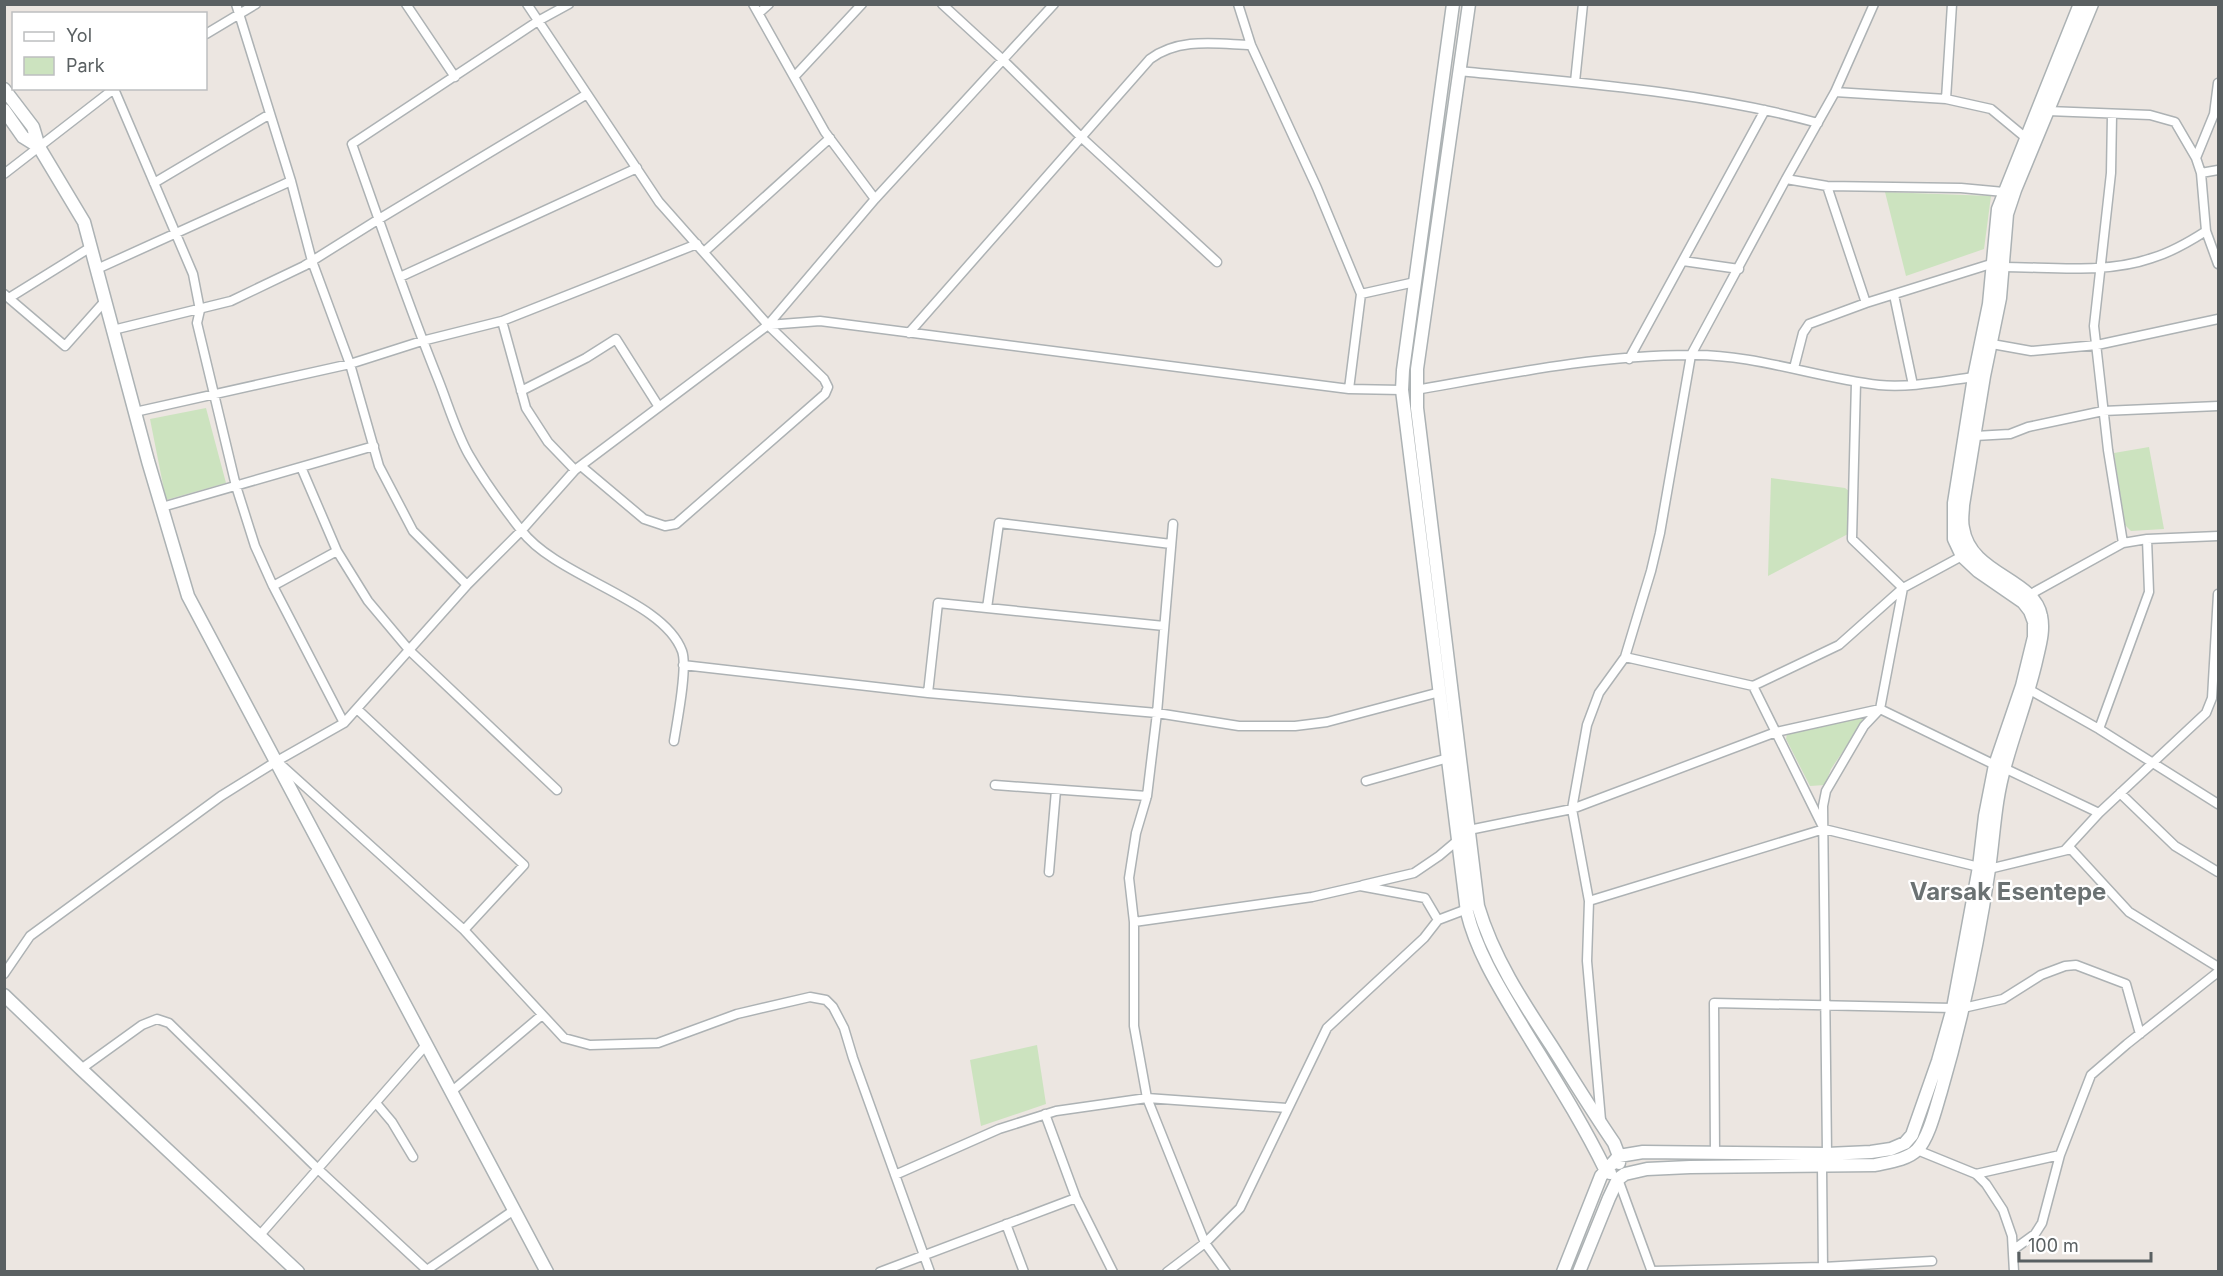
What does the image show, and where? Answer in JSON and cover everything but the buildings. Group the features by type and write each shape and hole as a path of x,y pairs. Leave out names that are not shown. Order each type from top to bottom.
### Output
{"street":[{"path":"236,4 291,181 312,261 350,364 380,466 413,531 467,585"},
{"path":"207,33 255,4"},
{"path":"406,4 455,77"},
{"path":"502,321 526,408 548,442 644,519 665,526 676,524 825,394 828,387 824,379 768,325 660,202 527,4"},
{"path":"569,4 538,21 352,144 422,341 469,454 521,531 532,543 568,568 646,611 665,626 683,652 681,704 674,741"},
{"path":"753,4 830,138 875,199"},
{"path":"759,14 769,4"},
{"path":"795,76 862,4"},
{"path":"942,4 952,8 1081,137 1217,262"},
{"path":"4,974 30,936 221,796 344,723 467,585 521,531 578,468 768,325 875,199 1054,4"},
{"path":"1238,4 1251,45 1317,188 1361,294 1349,389"},
{"path":"1453,4 1402,390 1467,909 1475,940 1505,998 1587,1133 1605,1169 1618,1179 1652,1271 1823,1270 1932,1262"},
{"path":"1469,4 1417,369 1417,408 1478,906 1494,951 1520,997 1614,1143 1619,1156 1618,1179 1579,1272"},
{"path":"1575,82 1583,4"},
{"path":"1601,1124 1587,961 1589,901 1572,809 1587,725 1599,693 1625,657 1660,533 1691,355 1835,92 1874,4"},
{"path":"1946,99 1952,4"},
{"path":"1967,553 1962,526 1963,505 1975,436 1979,376 1992,344 2000,298 1995,226 2004,192 2080,4"},
{"path":"1563,1272 1600,1176 1619,1156 1643,1152 1715,1153 1875,1165 1900,1159 1917,1150 1933,1118 1958,1008 1995,817 1999,766 2034,637 2034,622 2023,602 1978,571 1967,553 1954,539 1954,503 2012,199 2092,4"},
{"path":"909,333 1144,65 1164,51 1190,44 1251,45"},
{"path":"1459,71 1640,89 1765,110 1818,123"},
{"path":"2196,158 2214,114 2218,83"},
{"path":"4,89 33,127 39,147 84,222 188,596 547,1272"},
{"path":"4,174 113,90"},
{"path":"114,90 193,274 200,310 197,323 236,486 255,546 273,586 344,723"},
{"path":"1835,92 1946,99 1991,109 2026,138"},
{"path":"113,330 231,301 312,261 587,94"},
{"path":"4,110 23,137 39,147"},
{"path":"1629,359 1765,110"},
{"path":"2048,111 2150,115 2175,122 2196,158 2201,173 2206,231 2218,264"},
{"path":"154,183 270,114"},
{"path":"2112,115 2111,173 2094,326 2108,450 2123,543"},
{"path":"704,252 830,138"},
{"path":"400,277 637,168"},
{"path":"2201,173 2218,170"},
{"path":"1786,179 1827,186 1961,188 2004,192"},
{"path":"97,269 291,181"},
{"path":"1827,186 1866,303"},
{"path":"1794,368 1803,333 1809,324 1866,303 1998,265 2099,268 2151,259 2186,244 2206,231"},
{"path":"135,411 350,364 422,341 502,321 697,244"},
{"path":"91,247 7,296 65,346 105,301"},
{"path":"1683,261 1739,269"},
{"path":"1361,294 1415,282"},
{"path":"1894,295 1912,385"},
{"path":"1992,344 2031,351 2097,345 2218,319"},
{"path":"768,325 820,321 1349,389 1416,390 1576,362 1691,355 1741,358 1882,386 1912,385 1979,376"},
{"path":"521,391 586,358 616,339 659,407"},
{"path":"1856,382 1852,539 1902,588"},
{"path":"1975,436 2010,434 2028,427 2103,411 2218,406"},
{"path":"162,507 374,446"},
{"path":"301,467 337,551 368,601 410,651 557,790"},
{"path":"987,608 999,523 1171,544"},
{"path":"1173,524 1157,712 1147,796 1136,833 1129,878 1134,922 1134,1026 1147,1098 1205,1243 1226,1272"},
{"path":"2029,595 2123,543 2147,539 2218,536"},
{"path":"2099,729 2149,592 2147,539"},
{"path":"273,586 337,551"},
{"path":"1625,657 1753,686 1839,645 1902,588 1967,553"},
{"path":"1967,553 2029,595 2039,609 2042,625 2030,690 1999,766"},
{"path":"1823,1270 1825,1004 1823,806 1826,791 1864,726 1880,710 1902,588"},
{"path":"2065,850 2099,813 2206,713 2212,698 2218,594"},
{"path":"928,693 938,603 1164,626"},
{"path":"683,665 928,693 1157,712 1239,726 1295,726 1339,720 1351,714 1440,692"},
{"path":"1753,686 1824,829"},
{"path":"2030,690 2099,729 2218,804"},
{"path":"357,710 524,865 464,930"},
{"path":"1134,922 1312,897 1414,873 1440,856 1469,830 1572,809 1776,732 1880,710 2099,813"},
{"path":"1366,781 1448,758"},
{"path":"277,761 464,930 564,1038 590,1045 658,1043 737,1014 810,997 826,1000 833,1007 844,1028 930,1272"},
{"path":"995,785 1147,796"},
{"path":"1049,872 1056,790"},
{"path":"2120,793 2175,846 2218,872"},
{"path":"1589,901 1824,829 1984,868 2071,849 2129,912 2218,967"},
{"path":"1360,886 1425,898 1438,920"},
{"path":"1167,1272 1205,1243 1240,1208 1327,1028 1424,938 1438,920 1467,909"},
{"path":"1715,1153 1714,1003 1958,1008 2003,999 2041,975 2065,966 2076,965 2126,984 2140,1034"},
{"path":"2013,1250 2035,1234 2042,1223 2060,1155 2091,1075 2218,972"},
{"path":"4,995 298,1272"},
{"path":"1618,1179 1625,1174 1647,1169 1825,1160 1891,1149 1905,1143 1921,1113 1958,1008"},
{"path":"451,1092 542,1015"},
{"path":"81,1069 142,1025 157,1019 169,1023 426,1271 514,1210"},
{"path":"260,1235 426,1045"},
{"path":"895,1175 999,1129 1056,1111 1147,1098 1287,1108"},
{"path":"376,1103 392,1122 413,1156"},
{"path":"1045,1114 1076,1197 1113,1272"},
{"path":"1909,1139 1917,1150 1976,1174 1986,1184 2003,1210 2012,1236 2014,1272"},
{"path":"1690,1153 1690,1167"},
{"path":"1976,1174 2060,1155"},
{"path":"880,1272 1076,1197"},
{"path":"1006,1224 1024,1272"}],"green space":[{"path":"1885,192 1991,196 1984,249 1906,276"},
{"path":"206,408 226,483 166,500 150,419"},
{"path":"2149,447 2164,529 2131,531 2125,525 2114,453"},
{"path":"1771,478 1845,488 1849,491 1848,534 1768,576"},
{"path":"1862,718 1863,722 1831,769 1825,785 1810,786 1786,739 1787,734"},
{"path":"1037,1045 1046,1104 981,1126 970,1060"}],"district":[{"name":"Varsak Esentepe","path":"2008,891"}]}
